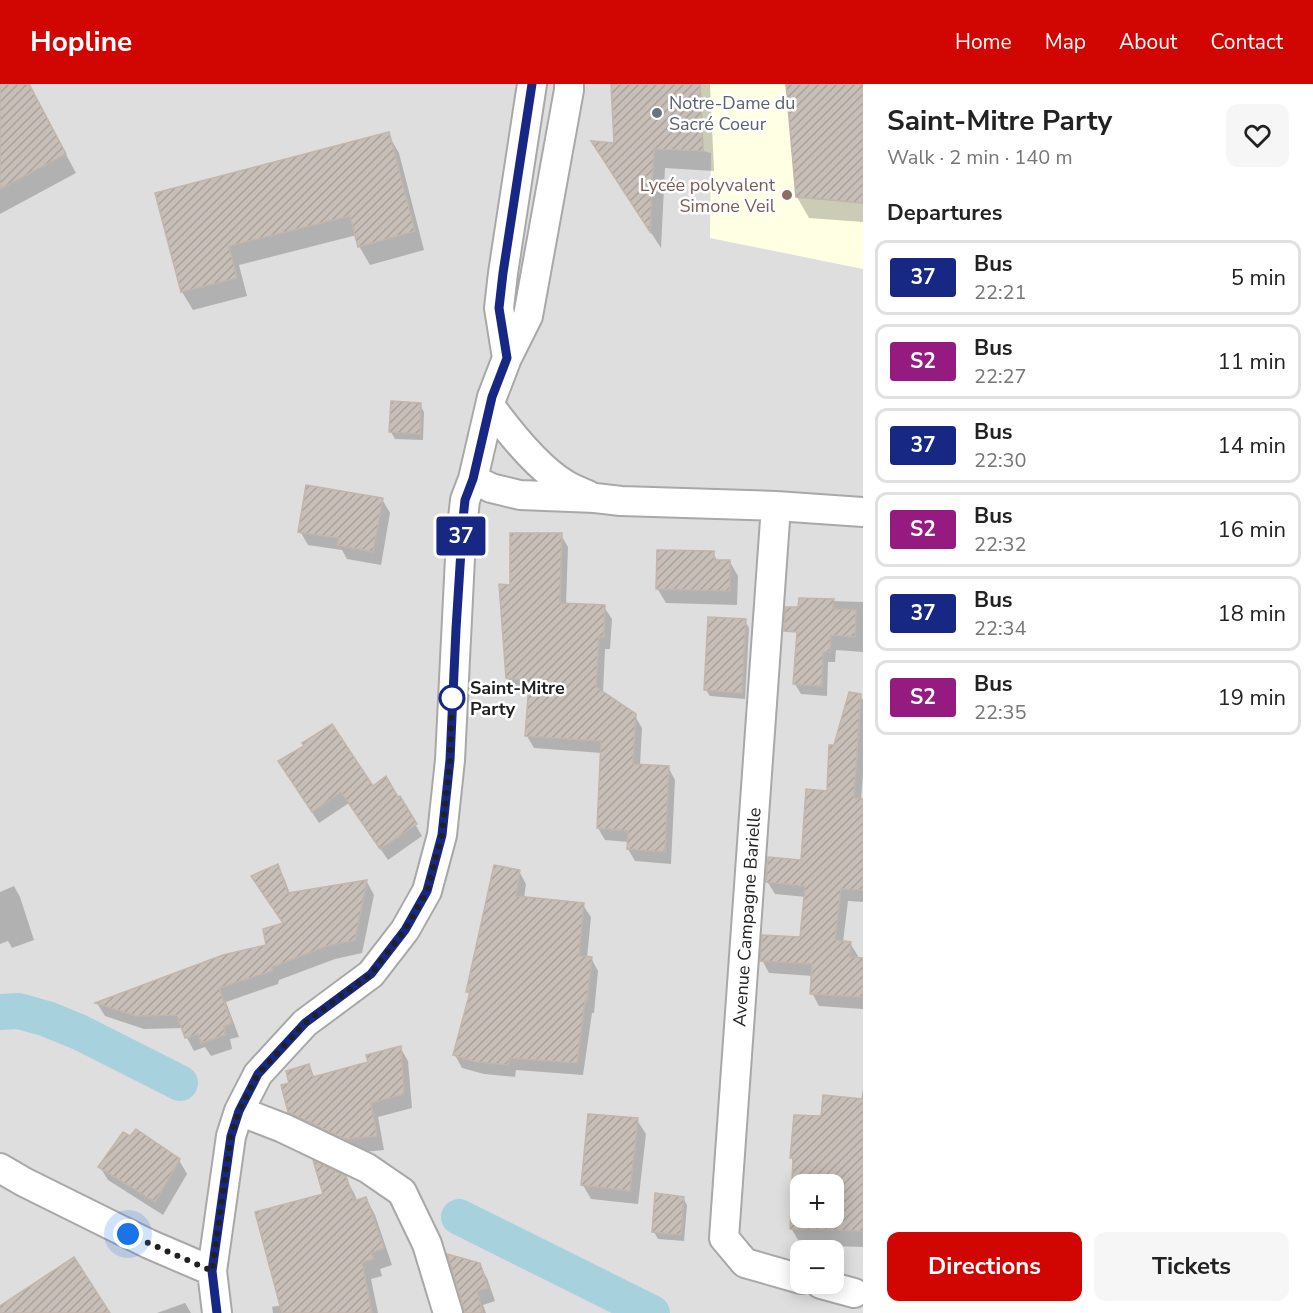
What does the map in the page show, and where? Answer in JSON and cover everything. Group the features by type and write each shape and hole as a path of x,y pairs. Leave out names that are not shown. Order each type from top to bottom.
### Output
{"street":[{"path":"507,358 499,308 532,84"},
{"path":"217,1313 212,1271 235,1123 258,1074 305,1023 371,974 405,930 427,891 442,835 450,760 461,538 465,500 473,479 492,397 507,358 528,316 569,84"},
{"path":"491,407 506,429 545,469 565,484 595,498"},
{"path":"473,479 491,488 520,495 863,512"},
{"name":"Avenue Campagne Barielle","path":"777,506 724,1238 745,1263 790,1276"},
{"path":"235,1123 283,1128 367,1168 402,1192 427,1244 448,1313"},
{"path":"0,1168 149,1244 212,1271"},
{"path":"844,1290 854,1293"}],"shaded area":[{"path":"0,84 863,84 863,1313 0,1313"},
{"name":"Lycée polyvalent Simone Veil","path":"700,84 863,84 863,269 710,238 711,153 703,151"}],"building":[{"path":"0,84 29,84 66,154 0,189"},
{"name":"Notre-Dame du Sacré Coeur","path":"611,84 700,84 703,151 654,149 650,232 591,141 614,143"},
{"path":"786,84 863,84 863,203 796,197"},
{"path":"389,132 415,231 358,247 350,216 229,246 237,278 181,292 155,193"},
{"path":"391,401 421,403 420,434 389,432"},
{"path":"306,485 383,498 373,552 337,545 339,538 298,532"},
{"path":"510,533 562,533 560,603 605,605 604,637 599,637 596,687 636,714 633,764 669,766 665,852 627,849 628,831 597,828 601,741 525,736 529,684 523,685 523,680 506,678 499,584 510,585"},
{"path":"657,550 714,551 714,560 730,560 730,591 656,589"},
{"path":"799,598 834,599 833,609 856,610 855,637 831,635 830,652 823,652 822,686 793,684 797,632 784,631 785,607 798,607"},
{"path":"708,617 746,619 742,693 704,690"},
{"path":"849,692 861,694 854,798 863,799 863,890 841,889 835,940 851,942 850,957 863,958 863,997 810,994 812,964 760,961 762,935 800,937 805,886 766,882 768,857 801,860 806,789 827,791 829,745 834,745"},
{"path":"332,724 373,786 386,776 417,824 380,849 341,792 312,812 278,761 304,746 302,743"},
{"path":"278,864 288,893 367,880 355,940 327,946 272,967 272,971 219,988 232,1023 224,1026 225,1035 201,1043 198,1034 185,1038 177,1015 136,1016 95,1003 223,955 266,945 263,929 283,923 251,876"},
{"path":"494,865 520,870 516,896 584,903 579,956 592,957 577,1063 509,1058 508,1065 476,1062 453,1055 470,992 466,992"},
{"path":"401,1046 404,1094 371,1103 377,1136 344,1139 288,1112 281,1085 289,1083 286,1071 309,1064 313,1077 368,1062 366,1055"},
{"path":"823,1095 863,1099 863,1231 790,1229 844,1228 844,1174 792,1174 793,1158 790,1158 794,1115 821,1116"},
{"path":"588,1114 638,1118 630,1191 581,1185"},
{"path":"136,1129 180,1159 155,1202 98,1167 123,1132 130,1136"},
{"path":"313,1160 346,1176 354,1201 366,1197 384,1248 371,1253 374,1259 362,1262 372,1313 282,1313 255,1212 323,1194"},
{"path":"655,1193 684,1197 681,1235 652,1232"},
{"path":"447,1254 480,1263 488,1288 477,1291 483,1313 464,1313"},
{"path":"74,1257 110,1313 0,1313 0,1306"}],"waterway":[{"path":"0,1012 19,1011 47,1019 79,1032 180,1083"},
{"path":"459,1217 652,1313"}],"bus line":[{"name":"37","path":"217,1313 212,1271 231,1136 239,1111 258,1074 305,1023 371,974 405,930 427,891 442,835 450,760 461,538 465,500 473,479 492,397 507,358 499,308 532,84"}],"place":[{"name":"Notre-Dame du Sacré Coeur","path":"657,113"},
{"name":"Lycée polyvalent Simone Veil","path":"787,195"},
{"name":"Saint-Mitre Party","path":"452,698"}],"route":[{"path":"128,1234 212,1271 231,1136 239,1111 258,1074 305,1023 371,974 405,930 427,891 442,835 450,760 452,698"}]}
